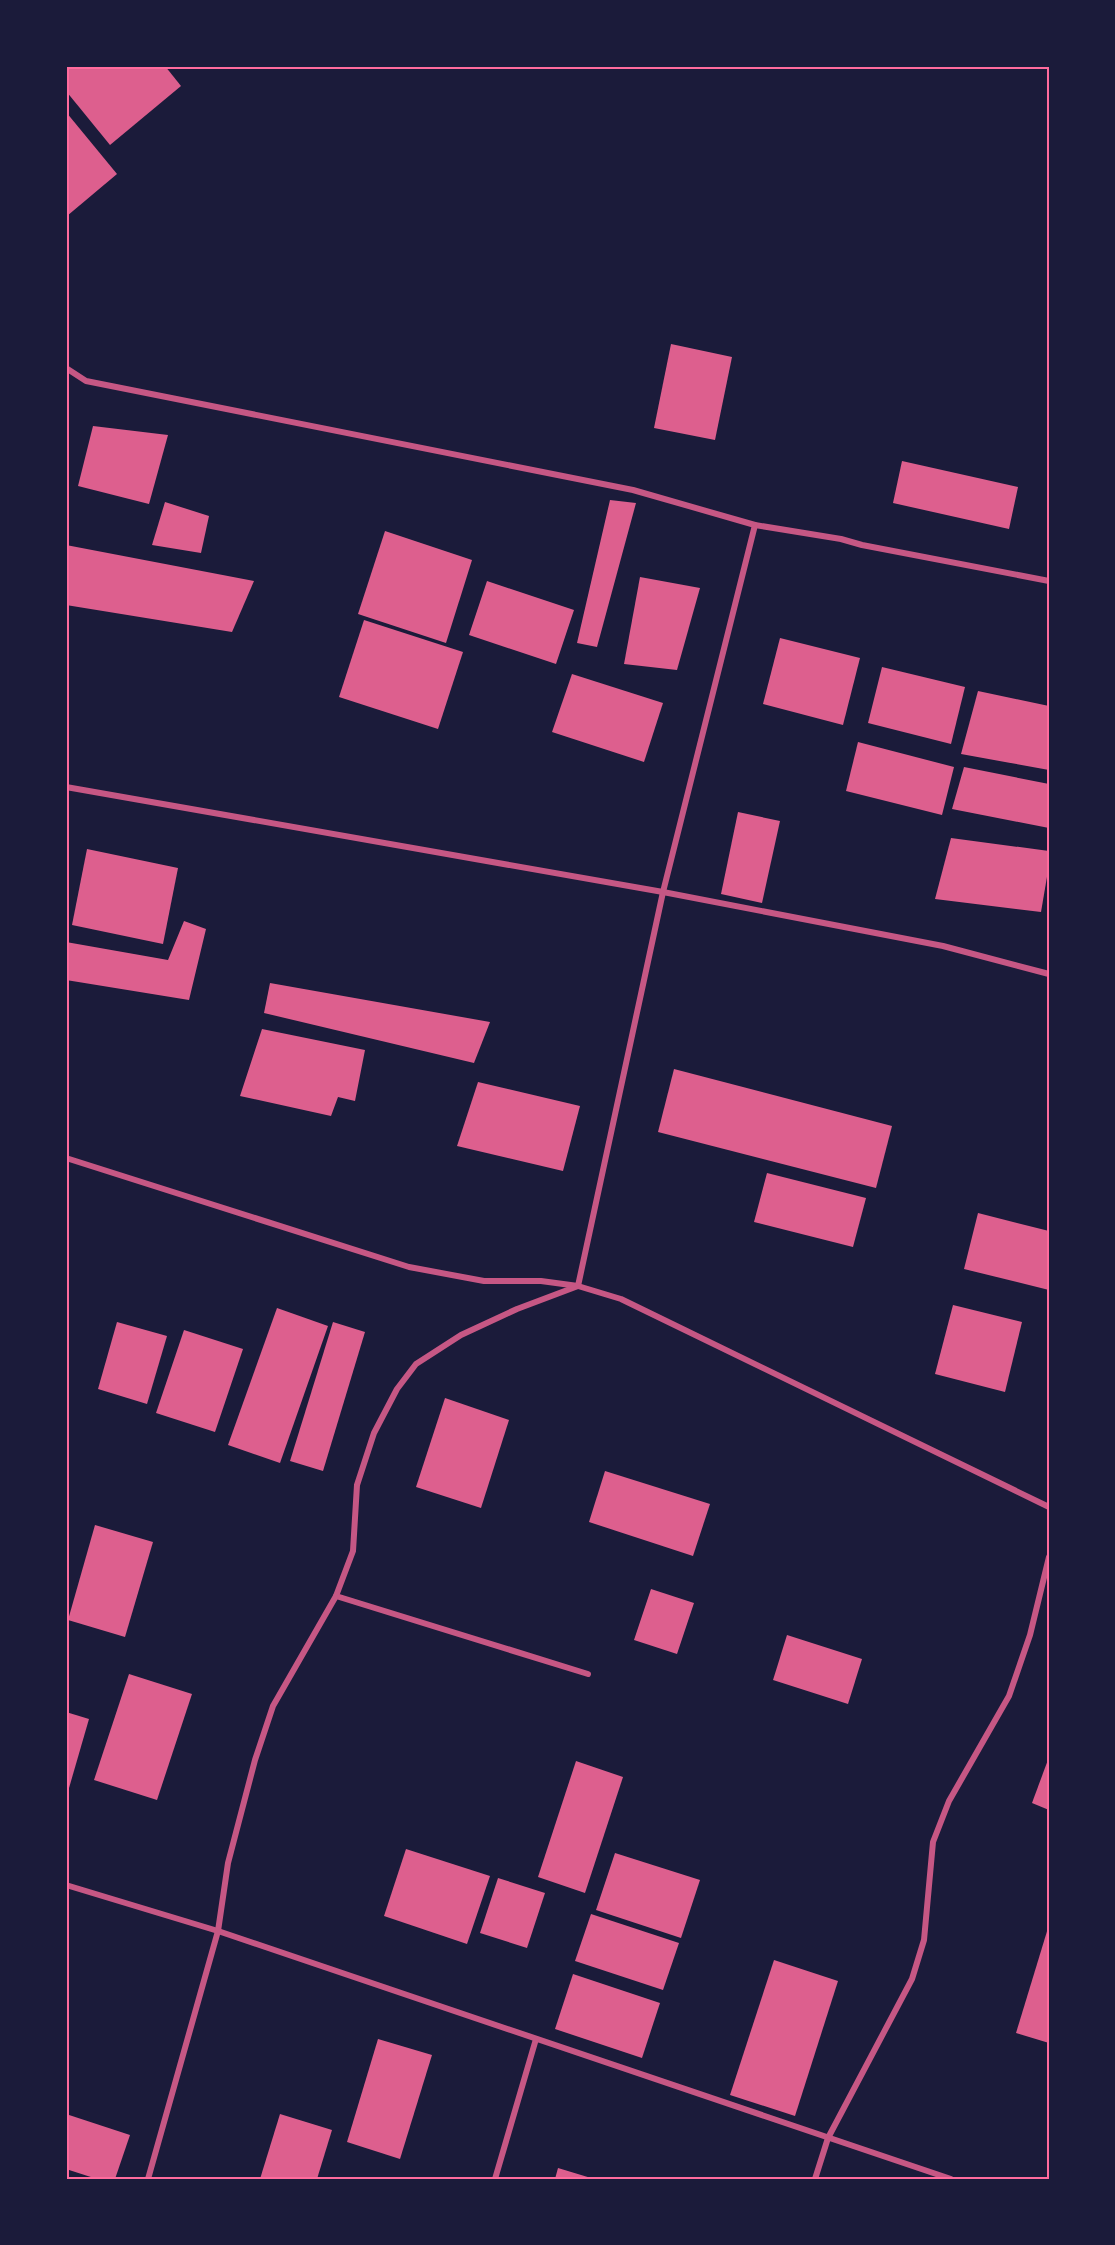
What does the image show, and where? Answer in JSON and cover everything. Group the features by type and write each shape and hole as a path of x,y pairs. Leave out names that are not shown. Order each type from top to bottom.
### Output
{"street":[{"path":"66,368 86,381 633,490 756,525 841,539 1049,581"},
{"path":"578,1286 663,892 756,525"},
{"path":"66,787 663,892 943,946 1049,974"},
{"path":"66,1158 409,1267 484,1281 541,1281 578,1286 621,1299 1049,1507"},
{"path":"148,2179 218,1931 228,1863 255,1760 273,1706 336,1596 352,1551 357,1485 374,1433 397,1389 416,1364 461,1335 517,1309 578,1286"},
{"path":"815,2179 828,2138 912,1979 924,1940 933,1842 949,1801 1009,1696 1030,1635 1049,1557"},
{"path":"336,1596 588,1674"},
{"path":"66,1885 218,1931 951,2179"},
{"path":"495,2179 536,2039"}],"building":[{"path":"66,66 165,66 181,86 110,145 66,91"},
{"path":"66,112 117,174 67,216 66,215"},
{"path":"671,344 732,357 715,440 654,428"},
{"path":"93,426 168,435 149,504 78,486"},
{"path":"902,461 1018,487 1009,529 893,503"},
{"path":"610,500 636,503 597,647 577,643"},
{"path":"165,502 209,516 201,553 152,545"},
{"path":"385,531 472,560 446,643 358,614"},
{"path":"66,545 254,581 232,632 66,605"},
{"path":"640,577 700,588 677,670 624,664"},
{"path":"487,581 574,610 556,664 469,635"},
{"path":"364,620 463,652 438,729 339,697"},
{"path":"780,638 860,658 843,725 763,704"},
{"path":"882,667 965,687 951,744 868,723"},
{"path":"572,674 663,703 644,762 552,732"},
{"path":"978,691 1049,706 1049,770 961,754"},
{"path":"858,742 954,767 942,815 846,791"},
{"path":"964,767 1049,784 1049,828 952,809"},
{"path":"738,812 780,821 762,903 721,894"},
{"path":"951,838 1049,851 1049,865 1041,912 935,899"},
{"path":"87,849 178,868 163,944 72,925"},
{"path":"184,921 206,929 189,1000 66,980 66,942 168,960"},
{"path":"270,983 490,1022 474,1063 264,1013"},
{"path":"262,1029 365,1050 355,1101 338,1097 331,1116 240,1096"},
{"path":"674,1069 892,1126 876,1188 658,1132"},
{"path":"478,1082 580,1106 563,1171 457,1146"},
{"path":"767,1173 866,1198 853,1247 754,1222"},
{"path":"978,1213 1049,1231 1049,1290 964,1269"},
{"path":"953,1305 1022,1322 1005,1392 935,1374"},
{"path":"277,1308 328,1326 280,1463 228,1445"},
{"path":"117,1322 167,1336 147,1404 98,1389"},
{"path":"333,1322 365,1332 323,1471 290,1461"},
{"path":"184,1330 243,1349 215,1432 156,1413"},
{"path":"445,1398 509,1420 481,1508 416,1487"},
{"path":"605,1471 710,1504 693,1556 589,1522"},
{"path":"95,1525 153,1542 125,1637 68,1620"},
{"path":"651,1589 694,1603 677,1654 634,1640"},
{"path":"787,1635 862,1659 848,1704 773,1680"},
{"path":"129,1674 192,1694 157,1800 94,1780"},
{"path":"66,1712 89,1719 67,1795 66,1795"},
{"path":"1049,1757 1049,1810 1032,1803"},
{"path":"576,1761 623,1777 585,1893 538,1877"},
{"path":"406,1849 490,1876 467,1944 384,1916"},
{"path":"615,1853 700,1880 681,1938 596,1910"},
{"path":"498,1878 545,1893 527,1948 480,1933"},
{"path":"591,1914 679,1943 663,1990 575,1961"},
{"path":"1049,1929 1049,2043 1016,2033"},
{"path":"774,1960 838,1981 795,2116 730,2095"},
{"path":"573,1974 660,2003 642,2058 555,2029"},
{"path":"378,2039 432,2055 400,2159 347,2142"},
{"path":"66,2114 130,2135 115,2179 97,2179 66,2169"},
{"path":"280,2114 332,2130 317,2179 260,2179"},
{"path":"558,2168 591,2178 591,2179 555,2179"}]}
